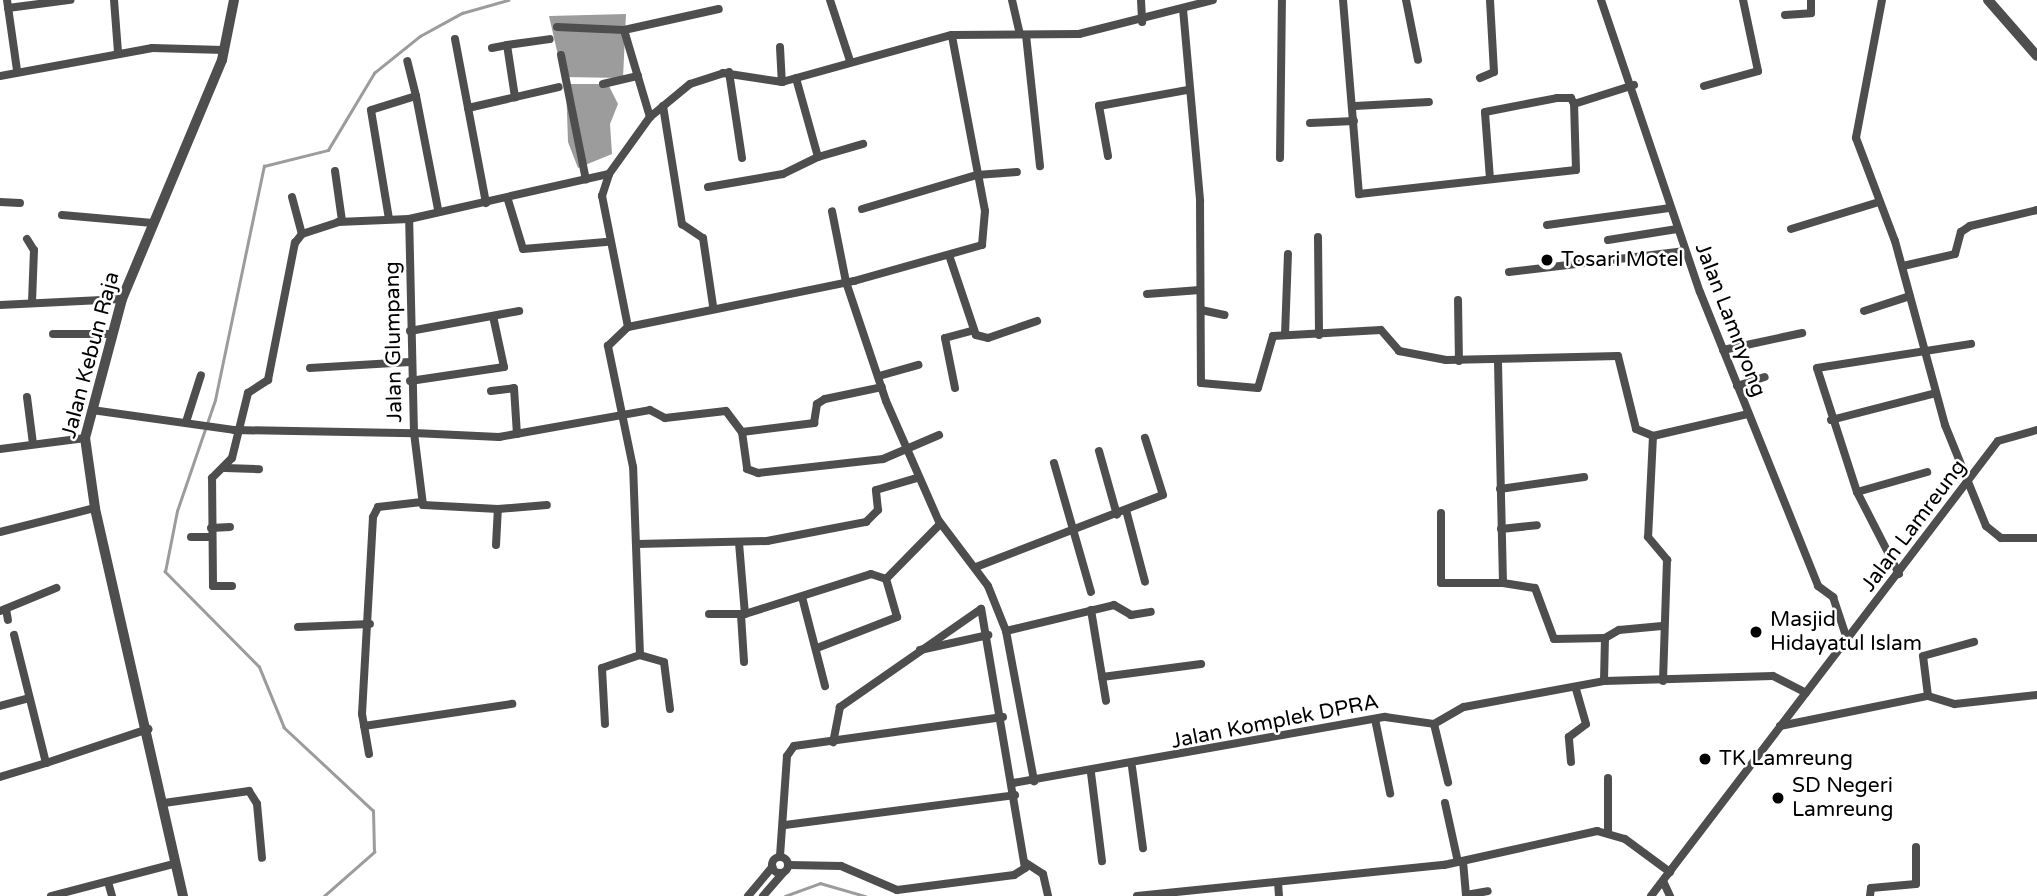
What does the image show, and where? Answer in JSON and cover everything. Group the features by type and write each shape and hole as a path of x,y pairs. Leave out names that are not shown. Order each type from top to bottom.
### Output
{"street":[{"path":"114,0 118,52"},
{"name":"Jalan Kebun Raja","path":"183,896 174,864 148,729 94,508 85,438 122,299 224,50 234,0"},
{"path":"830,0 850,61"},
{"path":"1012,0 1022,33 1040,166"},
{"path":"1141,0 1142,22"},
{"path":"628,327 606,243 602,196 609,174 650,117 690,84 729,72 782,82 850,61 951,36 1022,33 1142,22 1213,0"},
{"path":"1280,158 1282,0"},
{"path":"1342,0 1356,106 1354,121 1359,194 1579,169 1574,104"},
{"path":"1406,0 1418,60"},
{"path":"1480,78 1494,72 1490,0"},
{"name":"Jalan Lamnyong","path":"1601,0 1634,85 1684,251 1748,414 1848,642"},
{"path":"1704,86 1758,71 1743,0"},
{"path":"1785,15 1811,13 1811,0"},
{"path":"1882,0 1856,138 1903,266 1936,393 1968,483 1989,531 2001,538 2037,538"},
{"path":"1988,0 2037,56"},
{"path":"17,71 7,4 70,1"},
{"path":"557,27 624,30 719,9"},
{"path":"1183,9 1187,90 1200,201 1201,310 1198,378 1204,385 1258,388 1267,340 1285,335 1381,330 1405,354 1459,361 1498,363 1618,356 1636,429 1653,436 1748,414"},
{"path":"624,30 650,117"},
{"path":"640,655 637,544 626,417 608,346 628,327 713,306 846,282 982,245 986,233 951,36"},
{"path":"455,38 486,203"},
{"path":"492,48 550,38"},
{"path":"0,76 118,52 177,45 224,50"},
{"path":"506,45 515,97"},
{"path":"780,47 782,82"},
{"path":"561,55 586,180"},
{"path":"407,61 438,209"},
{"path":"729,72 742,158"},
{"path":"603,84 638,76"},
{"path":"796,78 818,157"},
{"path":"1490,179 1485,112 1557,98 1574,104 1634,85"},
{"path":"468,108 559,87"},
{"path":"1108,156 1099,106 1187,90"},
{"path":"389,219 371,110 416,96"},
{"path":"1356,106 1429,102"},
{"path":"663,106 682,224 703,238 713,306"},
{"path":"1310,123 1354,121"},
{"path":"708,187 783,174 818,157 863,144"},
{"path":"335,171 342,221"},
{"path":"862,209 977,175 1017,172"},
{"path":"302,234 342,221 409,219 438,209 508,200 609,174"},
{"path":"232,586 212,586 212,478 225,468 244,400 271,371 286,270 302,234 292,197"},
{"path":"508,200 523,250 606,243"},
{"path":"0,202 20,203"},
{"path":"1791,229 1879,202"},
{"path":"1547,225 1669,208"},
{"path":"832,211 846,282 905,453 939,521 976,567 1006,631 1034,780"},
{"path":"1903,266 1955,254 1970,226 2037,211"},
{"path":"62,215 153,223"},
{"name":"Jalan Glumpang","path":"92,410 237,431 414,433 410,382 409,219"},
{"path":"1608,240 1677,229"},
{"path":"1318,237 1319,335"},
{"path":"27,239 34,250 32,302"},
{"path":"1509,272 1684,251"},
{"path":"1285,335 1288,254"},
{"path":"949,255 972,331"},
{"path":"1147,294 1200,290"},
{"path":"1864,310 1910,296"},
{"path":"0,305 122,299"},
{"path":"1458,300 1459,361"},
{"path":"1201,310 1224,315"},
{"path":"410,331 519,312"},
{"path":"410,382 504,367 493,316"},
{"path":"955,388 945,338 972,331 988,338 1037,321"},
{"path":"1723,350 1802,333"},
{"path":"53,334 112,334"},
{"path":"1899,574 1857,492 1831,420 1818,368 1971,344"},
{"path":"310,369 410,362"},
{"path":"1498,363 1503,583"},
{"path":"879,376 918,365"},
{"path":"186,422 201,375"},
{"path":"1737,386 1765,377"},
{"path":"742,432 814,423 817,404 882,387"},
{"path":"491,391 514,388 517,434"},
{"path":"1831,420 1936,393"},
{"path":"27,397 33,444"},
{"path":"422,502 414,433 517,434 626,417 650,410 665,418 726,411 742,432 751,473 821,471 905,453 939,435"},
{"name":"Jalan Lamreung","path":"1651,896 2004,436 2037,430"},
{"path":"1653,436 1648,537 1667,560 1662,626 1663,681"},
{"path":"0,449 85,438"},
{"path":"976,567 1077,532 1163,495 1144,438"},
{"path":"1099,451 1117,515"},
{"path":"1054,463 1077,532 1091,592"},
{"path":"225,468 259,469"},
{"path":"1857,492 1927,472"},
{"path":"1500,489 1584,477"},
{"path":"637,544 739,543 866,523 878,510 876,490 916,478"},
{"path":"369,754 364,726 375,510 422,502 498,509 547,505"},
{"path":"0,532 94,508"},
{"path":"496,545 498,509"},
{"path":"1126,510 1145,582"},
{"path":"1441,513 1441,583 1503,583 1535,588 1554,639 1605,638 1619,630 1662,626"},
{"path":"886,579 939,521"},
{"path":"1501,529 1537,525"},
{"path":"191,537 230,527"},
{"path":"739,543 744,662"},
{"path":"709,614 743,614 871,574 886,579"},
{"path":"817,648 897,617 886,579"},
{"path":"8,620 3,610 55,588"},
{"path":"802,597 825,686"},
{"path":"1006,631 1114,605 1131,615 1151,612"},
{"path":"833,742 840,707 913,651 975,609 983,611 1026,863 1043,874 1048,896"},
{"path":"1091,610 1105,701"},
{"path":"298,627 370,624"},
{"path":"14,635 46,763"},
{"path":"913,651 988,635"},
{"path":"1605,638 1605,681"},
{"path":"1928,696 1923,656 1975,642"},
{"path":"605,724 602,668 640,655 664,662 670,709"},
{"path":"1102,677 1201,664"},
{"path":"1448,782 1434,724 1476,704 1576,689 1605,681 1773,676 1807,693"},
{"path":"1780,726 1928,696 1955,704 2036,694 2037,684"},
{"path":"1571,762 1569,737 1586,724 1576,689"},
{"path":"0,706 29,698"},
{"path":"364,726 512,704"},
{"path":"748,896 779,856 785,825 789,749 1003,718"},
{"path":"1375,719 1390,793"},
{"name":"Jalan Komplek DPRA","path":"1013,783 1132,766 1375,719 1434,724"},
{"path":"0,777 148,729"},
{"path":"1132,766 1143,848"},
{"path":"1091,773 1102,861"},
{"path":"1608,778 1608,832"},
{"path":"164,803 249,792 257,804 262,858"},
{"path":"785,825 1015,795"},
{"path":"1445,803 1466,895 1488,891"},
{"path":"1137,896 1460,861 1608,832 1670,872"},
{"path":"1870,896 1871,888 1916,884 1916,847"},
{"path":"779,856 789,865 841,866 897,890 1014,875 1026,863"},
{"path":"52,896 174,864"},
{"path":"763,896 789,865"},
{"path":"772,867 783,873"},
{"path":"1662,881 1670,896"},
{"path":"108,882 111,896"},
{"path":"1278,882 1279,896"}],"shaded area":[{"path":"626,14 623,78 563,77 549,16"},
{"path":"566,84 608,84 618,104 610,124 612,154 578,168 568,142"}],"waterway":[{"path":"324,896 374,852 373,811 284,728 259,667 165,572 177,511 215,400 264,166 328,150 374,73 420,36 462,13 508,0"},
{"path":"785,896 820,883 865,896"}],"place":[{"name":"Tosari Motel","path":"1547,260"},
{"name":"Masjid Hidayatul Islam","path":"1756,632"},
{"name":"TK Lamreung","path":"1705,759"},
{"name":"SD Negeri Lamreung","path":"1778,798"}]}
